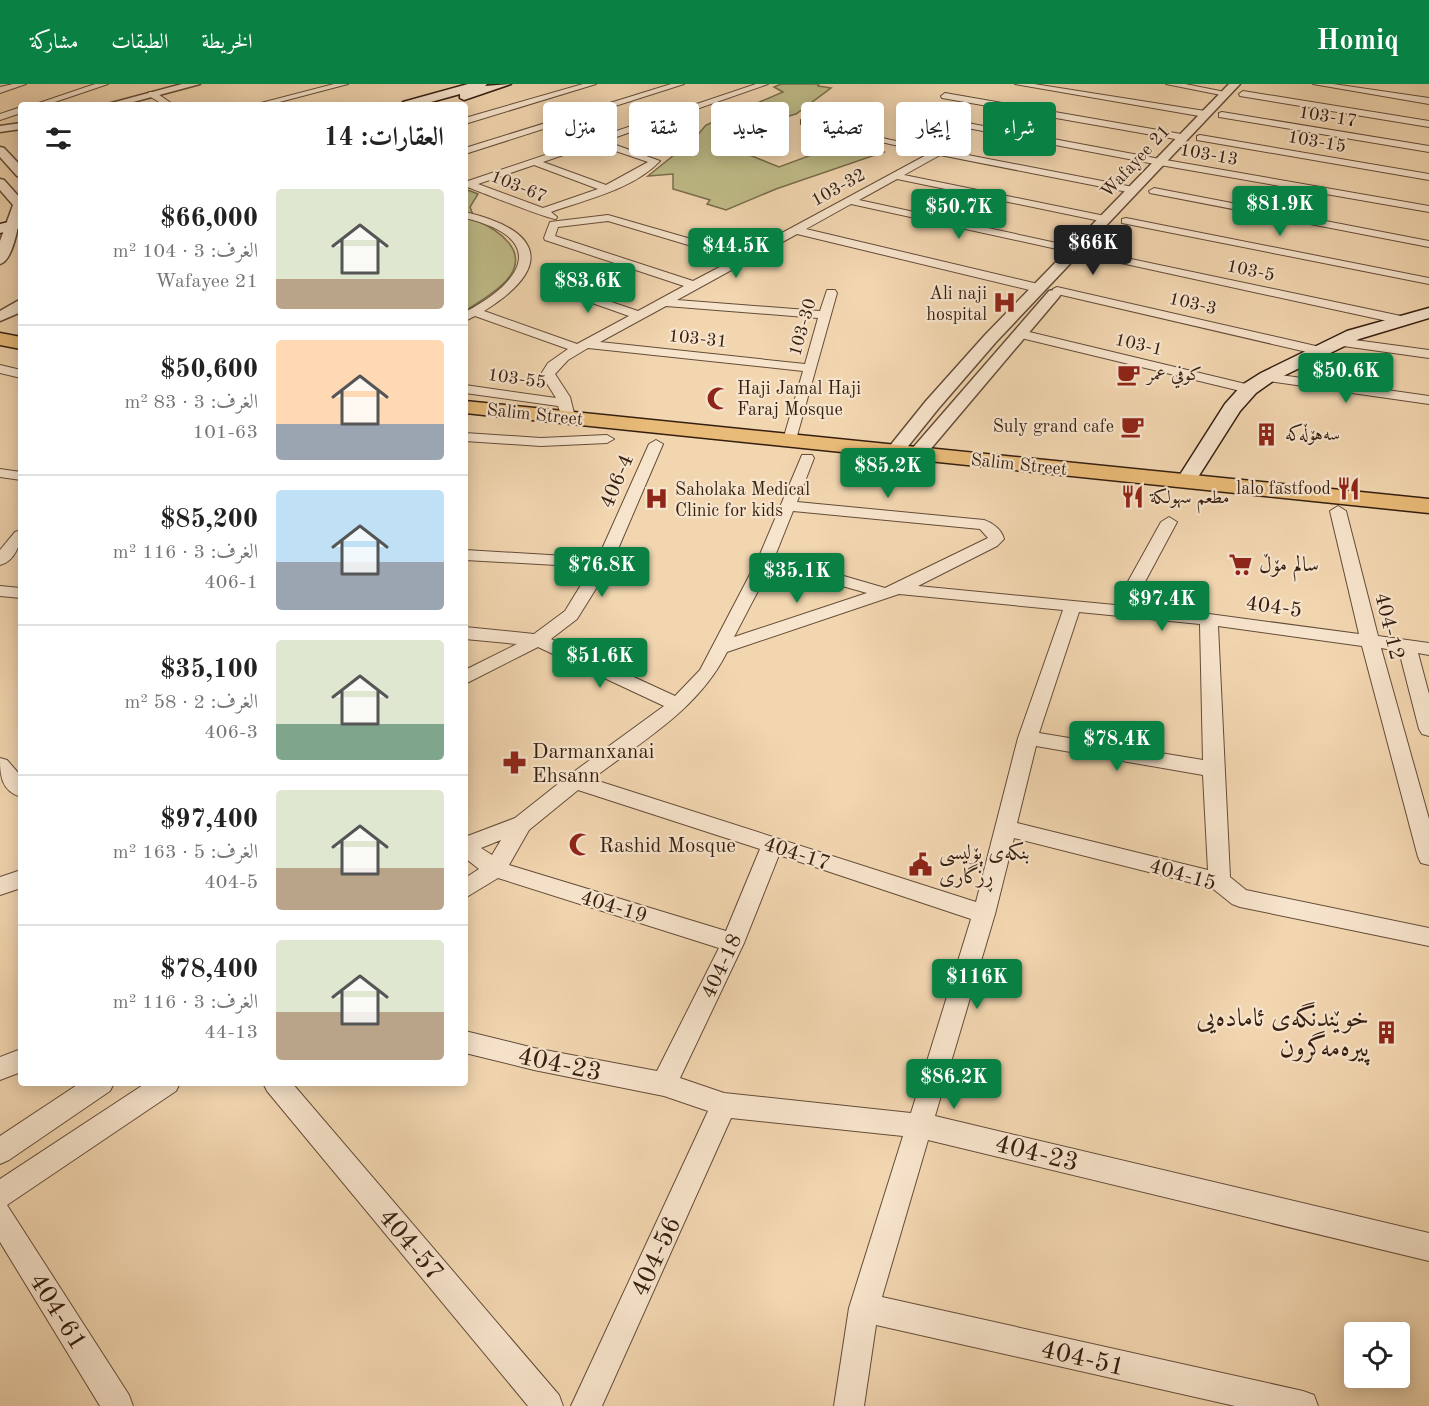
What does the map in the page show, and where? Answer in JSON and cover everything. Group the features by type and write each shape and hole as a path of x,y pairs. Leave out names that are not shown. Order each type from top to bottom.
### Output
{"main road":[{"path":"418,102 482,84"},
{"path":"444,102 505,84"},
{"path":"1186,481 1224,418 1249,389 1266,377 1368,330 1429,313"},
{"path":"0,339 18,342"},
{"path":"0,354 18,357"},
{"name":"Salim Street","path":"468,407 565,418 656,444 1429,520"},
{"name":"Salim Street","path":"468,424 565,418"},
{"name":"Salim Street","path":"614,431 790,440 1429,506"}],"street":[{"path":"0,90 22,84"},
{"path":"47,102 104,84"},
{"path":"121,102 195,84"},
{"path":"269,102 344,84"},
{"path":"567,84 599,93"},
{"path":"468,120 592,84"},
{"path":"468,150 680,84"},
{"path":"699,106 764,84"},
{"path":"1019,84 1205,114"},
{"path":"1170,84 1239,89 1429,124"},
{"path":"1317,84 1429,101"},
{"name":"Wafayee 21","path":"895,451 923,415 1038,288 1105,219 1165,173 1181,137 1205,114 1239,89"},
{"name":"Wafayee 21","path":"917,454 1057,291 1126,221 1165,173 1222,115 1239,89"},
{"path":"152,94 165,102"},
{"path":"608,96 632,102"},
{"path":"945,96 1181,137"},
{"path":"0,117 18,111"},
{"name":"103-17","path":"1222,115 1429,149"},
{"path":"0,129 18,126"},
{"path":"971,128 1165,173 1429,244"},
{"path":"542,212 607,189 643,172 655,161 617,148"},
{"path":"0,150 18,170"},
{"path":"971,155 1165,173"},
{"path":"468,183 551,156"},
{"name":"103-32","path":"565,418 548,374 553,366 580,346 932,156"},
{"path":"534,162 607,189"},
{"name":"103-15","path":"1165,173 1429,177"},
{"name":"103-13","path":"1165,173 1429,209"},
{"path":"896,176 1105,219"},
{"path":"0,183 18,203"},
{"name":"103-67","path":"468,183 542,212 556,219 554,224"},
{"path":"849,201 1075,250"},
{"path":"468,216 510,232 520,242 524,255 522,269 514,282 470,315"},
{"path":"693,285 549,237 554,224 608,218 744,258"},
{"path":"1126,221 1429,281"},
{"path":"0,260 12,222"},
{"path":"796,230 1038,288"},
{"name":"103-5","path":"1093,254 1401,320"},
{"path":"548,284 638,315"},
{"name":"103-3","path":"1057,291 1320,351"},
{"name":"103-30","path":"790,440 831,293"},
{"path":"663,302 824,315"},
{"path":"0,316 12,312 18,306"},
{"name":"103-31","path":"470,315 580,346 810,368"},
{"name":"103-1","path":"1021,334 1249,389"},
{"path":"1340,342 1429,354"},
{"path":"0,369 18,373"},
{"path":"1266,377 1429,400"},
{"name":"103-55","path":"468,390 565,418"},
{"path":"468,437 541,442 614,431"},
{"name":"406-4","path":"468,676 538,640 571,615 604,563 656,444"},
{"path":"468,845 522,824 575,781 678,705 707,673 766,559 807,458"},
{"path":"0,472 18,475"},
{"path":"721,648 892,591 996,539 995,534 984,525 788,506"},
{"name":"404-12","path":"1338,511 1370,641 1429,857"},
{"path":"1121,610 1169,522"},
{"path":"0,560 18,539"},
{"path":"468,555 604,563"},
{"path":"766,559 892,591"},
{"path":"0,591 18,593"},
{"name":"404-5","path":"892,591 1073,605 1209,619 1429,649"},
{"path":"849,1406 864,1308 984,914 1028,738 1073,605"},
{"path":"1209,619 1219,881"},
{"path":"468,633 538,640 678,705"},
{"path":"1407,646 1429,729"},
{"path":"1028,738 1213,769"},
{"path":"0,765 18,786"},
{"name":"404-17","path":"575,781 984,914"},
{"path":"468,887 495,869 522,824"},
{"name":"404-15","path":"1005,828 1219,881 1240,898 1429,937"},
{"name":"404-18","path":"664,1084 733,943 772,845"},
{"name":"404-19","path":"468,848 495,869 733,943"},
{"path":"0,886 18,880"},
{"name":"404-23","path":"468,1043 534,1059 664,1084 724,1105 921,1126 1429,1247"},
{"path":"0,1069 18,1061"},
{"path":"0,1151 97,1086"},
{"path":"0,1195 163,1086"},
{"name":"404-57","path":"279,1086 548,1406"},
{"name":"404-56","path":"586,1406 724,1105"},
{"name":"404-61","path":"0,1216 112,1404"},
{"name":"404-51","path":"864,1308 1303,1406"}],"shaded area":[{"path":"781,84 819,84 818,86 831,88 812,102 801,102 801,110 789,116 789,102 760,102 783,92 774,87"},
{"path":"711,123 711,156 752,156 779,167 809,156 872,156 776,189 726,210 707,204 710,200 673,189 673,174 648,176 673,156 699,156 699,133"},
{"path":"468,190 478,194 470,207 475,220 494,230 509,243 516,261 506,281 468,309"}],"place":[{"name":"Ali naji hospital","path":"1005,303"},
{"name":"كوفي عمر","path":"1129,374"},
{"name":"Haji Jamal Haji Faraj Mosque","path":"719,398"},
{"name":"Suly grand cafe","path":"1132,426"},
{"name":"سەهۆڵەکە","path":"1267,434"},
{"name":"lalo fastfood","path":"1349,488"},
{"name":"مطعم سهولكة","path":"1132,497"},
{"name":"Saholaka Medical Clinic for kids","path":"657,499"},
{"name":"سالم مۆڵ","path":"1241,564"},
{"name":"Darmanxanai Ehsann","path":"514,763"},
{"name":"Rashid Mosque","path":"581,845"},
{"name":"بنکەی پۆلیسی ڕزگاری","path":"921,864"},
{"name":"خوێندنگەی ئامادەیی پیرەمەگرون","path":"1387,1032"}]}
